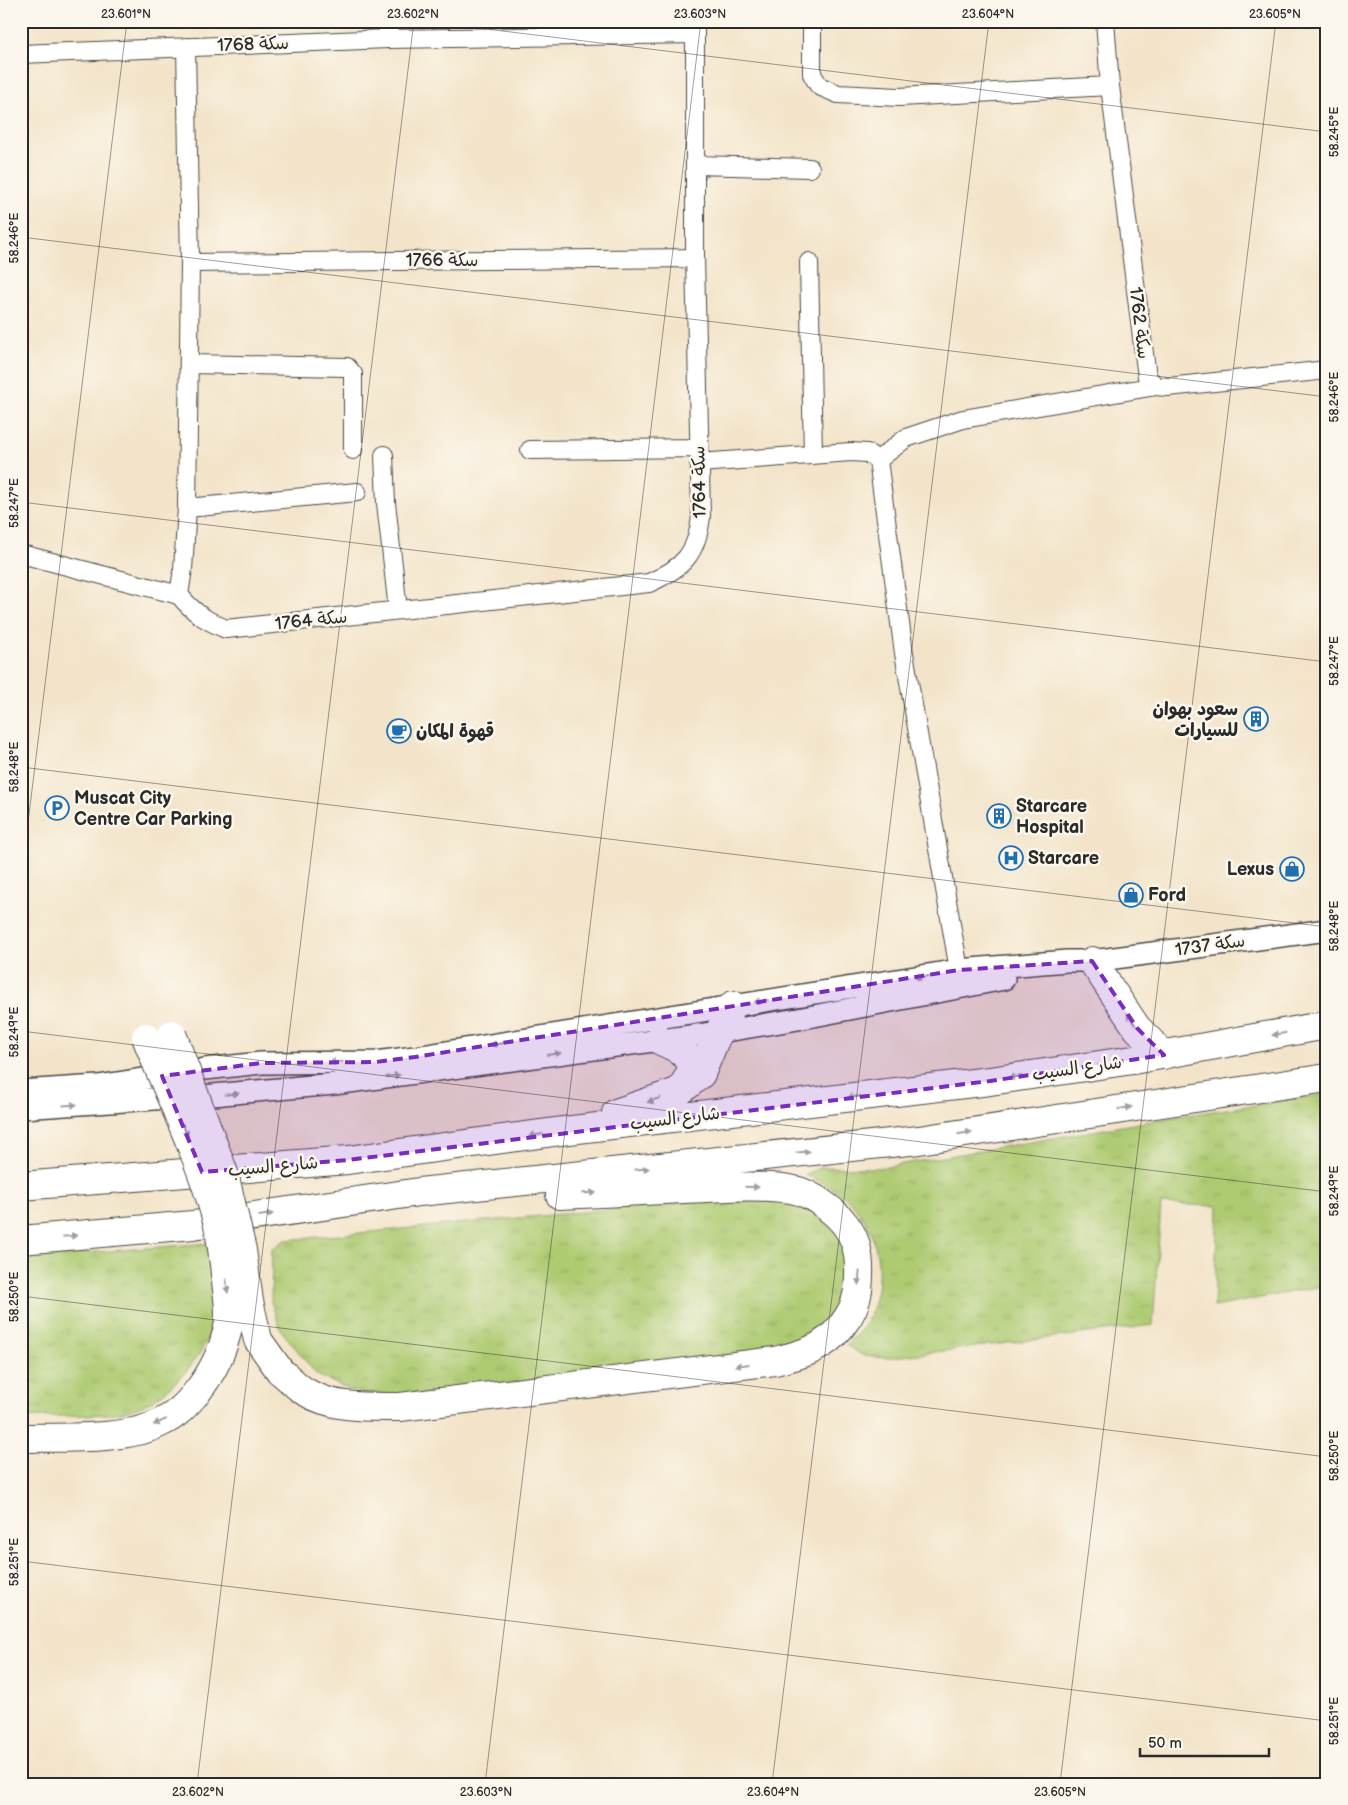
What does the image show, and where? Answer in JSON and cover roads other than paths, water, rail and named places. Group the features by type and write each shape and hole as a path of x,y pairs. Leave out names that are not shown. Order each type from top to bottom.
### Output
{"highway":[{"path":"1092,961 1137,1028 1164,1055"},
{"path":"562,1131 680,1092 701,1074 733,1005"},
{"name":"شارع السيب","path":"21,1186 348,1160 562,1131 990,1081 1164,1055 1327,1025"},
{"path":"172,1034 224,1173 242,1250 249,1301 258,1340 280,1371 304,1391 331,1402 361,1407 400,1407 775,1361 811,1350 828,1340 844,1323 856,1300 860,1271 858,1248 851,1230 840,1216 816,1198 792,1189 748,1186 447,1200 419,1192"},
{"path":"21,1438 125,1434 161,1423 181,1410 211,1374 228,1327 229,1304 216,1216 203,1176 146,1037"},
{"path":"659,1040 676,1048 690,1059 692,1070 680,1092"},
{"path":"21,1240 193,1225 419,1192 919,1140 1327,1078"}],"street":[{"path":"388,21 388,39"},
{"path":"812,21 812,74 819,86 838,94 898,97 1110,86"},
{"name":"سكة 1762","path":"1106,21 1110,86 1147,377 1156,386"},
{"name":"سكة 1768","path":"21,54 388,39 514,29 695,28"},
{"name":"سكة 1764","path":"179,594 192,610 205,620 226,629 649,583 669,574 682,564 693,550 699,532 701,516 694,258 695,28"},
{"path":"21,554 179,594 188,508 190,262 186,47"},
{"path":"695,164 810,168"},
{"name":"سكة 1766","path":"190,262 694,258"},
{"path":"809,262 813,455"},
{"path":"189,364 347,367 353,374 353,450"},
{"path":"878,460 906,438 963,419 1156,386 1176,386 1327,370"},
{"path":"530,450 699,456 813,455 851,452 868,453 878,460 904,653 959,970"},
{"path":"384,455 386,503 398,610"},
{"path":"188,508 357,492"},
{"name":"سكة 1737","path":"1092,961 1327,930"},
{"path":"21,1091 98,1086 205,1069 261,1063 376,1062 959,970 1092,961"},
{"path":"21,1108 213,1096 334,1084 720,1032 798,1019 968,985 1063,971 1092,961"}],"place":[{"name":"سعود بهوان للسيارات","path":"1256,719"},
{"name":"قهوة المكان","path":"399,731"},
{"name":"Muscat City Centre Car Parking","path":"57,808"},
{"name":"Starcare Hospital","path":"999,816"},
{"name":"Starcare","path":"1011,858"},
{"name":"Lexus","path":"1292,869"},
{"name":"Ford","path":"1131,895"}]}
